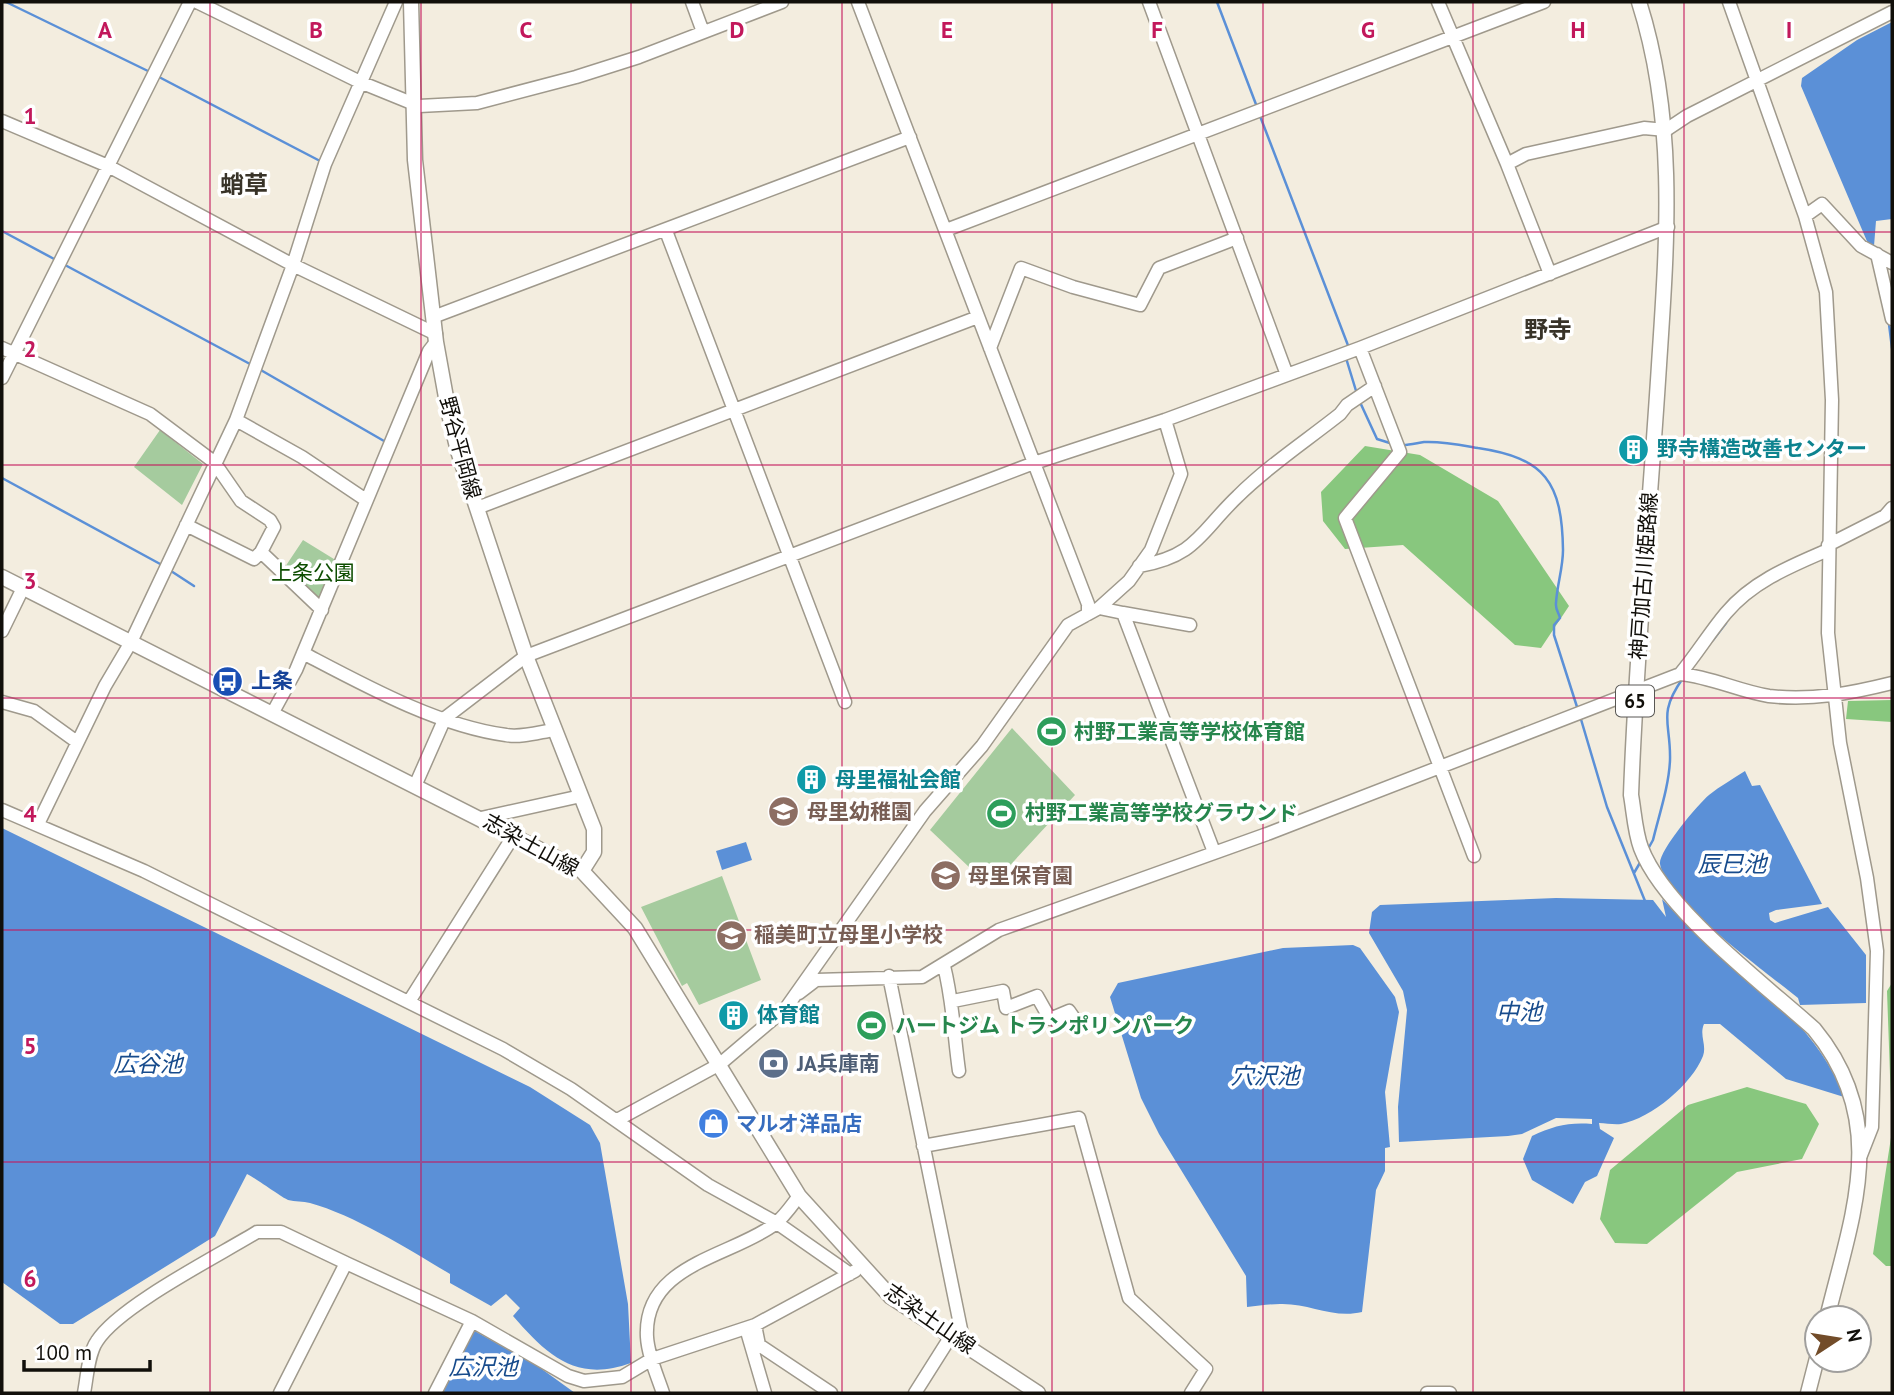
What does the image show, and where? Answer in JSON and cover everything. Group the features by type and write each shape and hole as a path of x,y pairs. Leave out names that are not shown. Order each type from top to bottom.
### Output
{"main road":[{"name":"野谷平岡線","path":"411,2 415,160 433,317 449,414 526,656 595,840 594,852 582,871"},
{"name":"神戸加古川姫路線","path":"1639,2 1652,43 1666,130 1668,227 1635,692 1631,795 1641,847 1652,869 1687,915 1814,1029 1829,1047 1846,1083 1858,1122 1861,1155 1857,1195 1830,1304"},
{"name":"志染土山線","path":"2,577 582,871 635,928 799,1196 856,1270 891,1297 1038,1393"},
{"path":"1808,1393 1813,1374"}],"street":[{"path":"2,378 8,351 108,166 190,2"},
{"path":"197,2 360,82 419,106 477,103 637,58 782,2"},
{"path":"38,824 104,686 131,642 236,420 293,265 325,164 396,2"},
{"path":"692,2 703,32"},
{"path":"858,2 1088,604 1093,611"},
{"path":"1149,2 1287,374"},
{"path":"1438,2 1451,38 1507,164 1550,274"},
{"path":"946,230 1544,2"},
{"path":"1729,2 1805,216 1826,292 1832,400 1828,633 1840,743 1867,878 1877,951 1872,1127 1861,1155"},
{"path":"1507,164 1526,155 1631,131 1666,130 1757,80 1826,48 1892,12"},
{"path":"2,121 108,166 436,338 322,610 272,714"},
{"path":"433,317 909,137"},
{"path":"1805,216 1822,204 1861,246 1892,263"},
{"path":"415,786 445,718 526,656 1034,463 1165,421 1360,348 1668,227"},
{"path":"666,231 845,702"},
{"path":"990,348 1021,268 1073,287 1140,305 1159,268 1237,238"},
{"path":"1877,254 1892,319"},
{"path":"477,508 978,317"},
{"path":"1360,348 1400,452 1345,518 1474,856"},
{"path":"8,351 150,414 214,462 241,501 270,520 274,527 261,552 254,559 186,525"},
{"path":"1139,566 1168,561 1205,535 1238,496 1375,386"},
{"path":"236,420 302,457 366,500"},
{"path":"617,1120 720,1065 786,1008 925,811 982,746 1068,625 1093,611 1129,581 1151,550 1181,474 1165,421"},
{"path":"1680,674 1726,613 1756,586 1885,516 1892,508"},
{"path":"261,552 322,610"},
{"path":"2,631 23,588"},
{"path":"1093,611 1123,613 1190,625"},
{"path":"1123,613 1214,852"},
{"path":"303,653 394,698 445,718 508,736 554,730"},
{"path":"799,993 816,980 922,977 999,930 1440,768 1680,674 1705,676 1769,695 1836,697 1892,683"},
{"path":"2,702 34,711 77,742"},
{"path":"481,818 580,796"},
{"path":"2,810 144,871 410,1000 503,1049 617,1120 708,1185 856,1270"},
{"path":"410,1000 514,835"},
{"path":"944,966 953,1000 951,1017 959,1071"},
{"path":"890,976 964,1344"},
{"path":"953,1000 1003,991 1006,1008 1037,996 1050,1019 1069,1011 1078,1024"},
{"path":"923,1146 1079,1118 1129,1298 1206,1369 1191,1393"},
{"path":"663,1393 647,1337 649,1317 660,1294 677,1274 777,1223 799,1196"},
{"path":"84,1393 94,1344 105,1329 135,1307 257,1232 281,1232 472,1321 568,1376 584,1381 622,1377 652,1359 750,1326 856,1270"},
{"path":"280,1393 346,1263"},
{"path":"435,1393 472,1321"},
{"path":"750,1326 753,1351 765,1393"},
{"path":"750,1326 759,1345 831,1393"},
{"path":"915,1393 951,1336"},
{"path":"753,1351 816,1393"},
{"path":"1427,1393 1450,1393"}],"green space":[{"path":"160,430 203,464 182,505 134,467"},
{"path":"1365,446 1420,455 1498,501 1569,606 1541,648 1515,645 1403,545 1345,549 1323,521 1321,492"},
{"name":"上条公園","path":"303,540 342,564 322,610 281,573"},
{"path":"1892,700 1892,722 1846,719 1848,701"},
{"name":"村野工業高等学校グラウンド","path":"1012,728 1075,795 990,887 930,830"},
{"path":"722,876 761,980 699,1005 687,983 682,986 641,907"},
{"path":"1892,983 1892,1131 1887,991"},
{"path":"1747,1087 1806,1104 1819,1124 1802,1159 1737,1172 1647,1244 1615,1243 1600,1219 1610,1170 1688,1105"},
{"path":"1892,1131 1892,1266 1886,1266 1873,1254"}],"water":[{"path":"1892,22 1892,219 1876,221 1874,246 1869,246 1801,86 1802,78 1857,40"},
{"name":"辰巳池","path":"1745,771 1752,786 1760,785 1822,904 1776,910 1769,913 1770,920 1775,923 1828,907 1866,955 1866,1003 1800,1005 1798,998 1698,916 1666,879 1660,864 1672,839 1709,795"},
{"name":"広谷池","path":"2,828 530,1087 590,1125 600,1143 628,1304 631,1363 594,1370 564,1362 538,1343 513,1316 520,1308 506,1294 491,1306 450,1283 450,1274 382,1234 327,1209 307,1202 288,1200 247,1174 215,1236 73,1324 60,1324 2,1282"},
{"path":"746,842 752,860 722,870 716,851"},
{"name":"中池","path":"1556,898 1653,900 1666,917 1662,899 1788,1013 1810,1038 1829,1066 1844,1097 1786,1079 1720,1024 1704,1024 1703,1056 1698,1067 1670,1098 1633,1121 1618,1124 1599,1123 1600,1129 1614,1138 1597,1176 1585,1182 1573,1204 1532,1180 1523,1159 1532,1136 1561,1126 1592,1124 1592,1119 1556,1118 1522,1134 1508,1136 1399,1142 1398,1107 1407,1010 1403,991 1369,933 1372,912 1380,905"},
{"name":"穴沢池","path":"1353,945 1360,948 1395,997 1399,1012 1385,1092 1390,1147 1385,1148 1385,1171 1376,1190 1362,1312 1341,1314 1291,1304 1247,1307 1246,1276 1159,1134 1141,1098 1110,997 1118,983 1283,948"},
{"name":"広沢池","path":"473,1330 539,1367 575,1393 440,1393"}],"waterway":[{"path":"6,2 150,72"},
{"path":"1217,2 1257,107"},
{"path":"159,77 322,162"},
{"path":"1260,116 1349,348"},
{"path":"2,231 56,260"},
{"path":"65,265 250,364"},
{"path":"1889,324 1892,348"},
{"path":"1346,358 1357,394"},
{"path":"259,369 384,441"},
{"path":"1359,400 1377,439 1393,444"},
{"path":"1403,445 1438,442 1501,452 1534,467 1545,477 1559,507 1562,527 1563,557 1556,605 1560,618 1554,625 1554,635 1578,710"},
{"path":"2,478 162,565"},
{"path":"171,571 194,586"},
{"path":"1713,640 1726,623"},
{"path":"1648,849 1653,840 1669,770 1668,710 1683,678"},
{"path":"1580,716 1607,807 1645,901"},
{"path":"1634,873 1641,861"}],"place":[{"name":"野寺構造改善センター","path":"1634,449"},
{"name":"上条","path":"228,681"},
{"name":"村野工業高等学校体育館","path":"1051,732"},
{"name":"母里福祉会館","path":"812,780"},
{"name":"母里幼稚園","path":"784,812"},
{"name":"村野工業高等学校グラウンド","path":"1002,813"},
{"name":"母里保育園","path":"945,876"},
{"name":"稲美町立母里小学校","path":"731,935"},
{"name":"体育館","path":"734,1015"},
{"name":"ハートジム トランポリンパーク","path":"872,1026"},
{"name":"JA兵庫南","path":"774,1064"},
{"name":"マルオ洋品店","path":"713,1124"}],"district":[{"name":"蛸草","path":"244,185"},
{"name":"野寺","path":"1548,330"}]}
